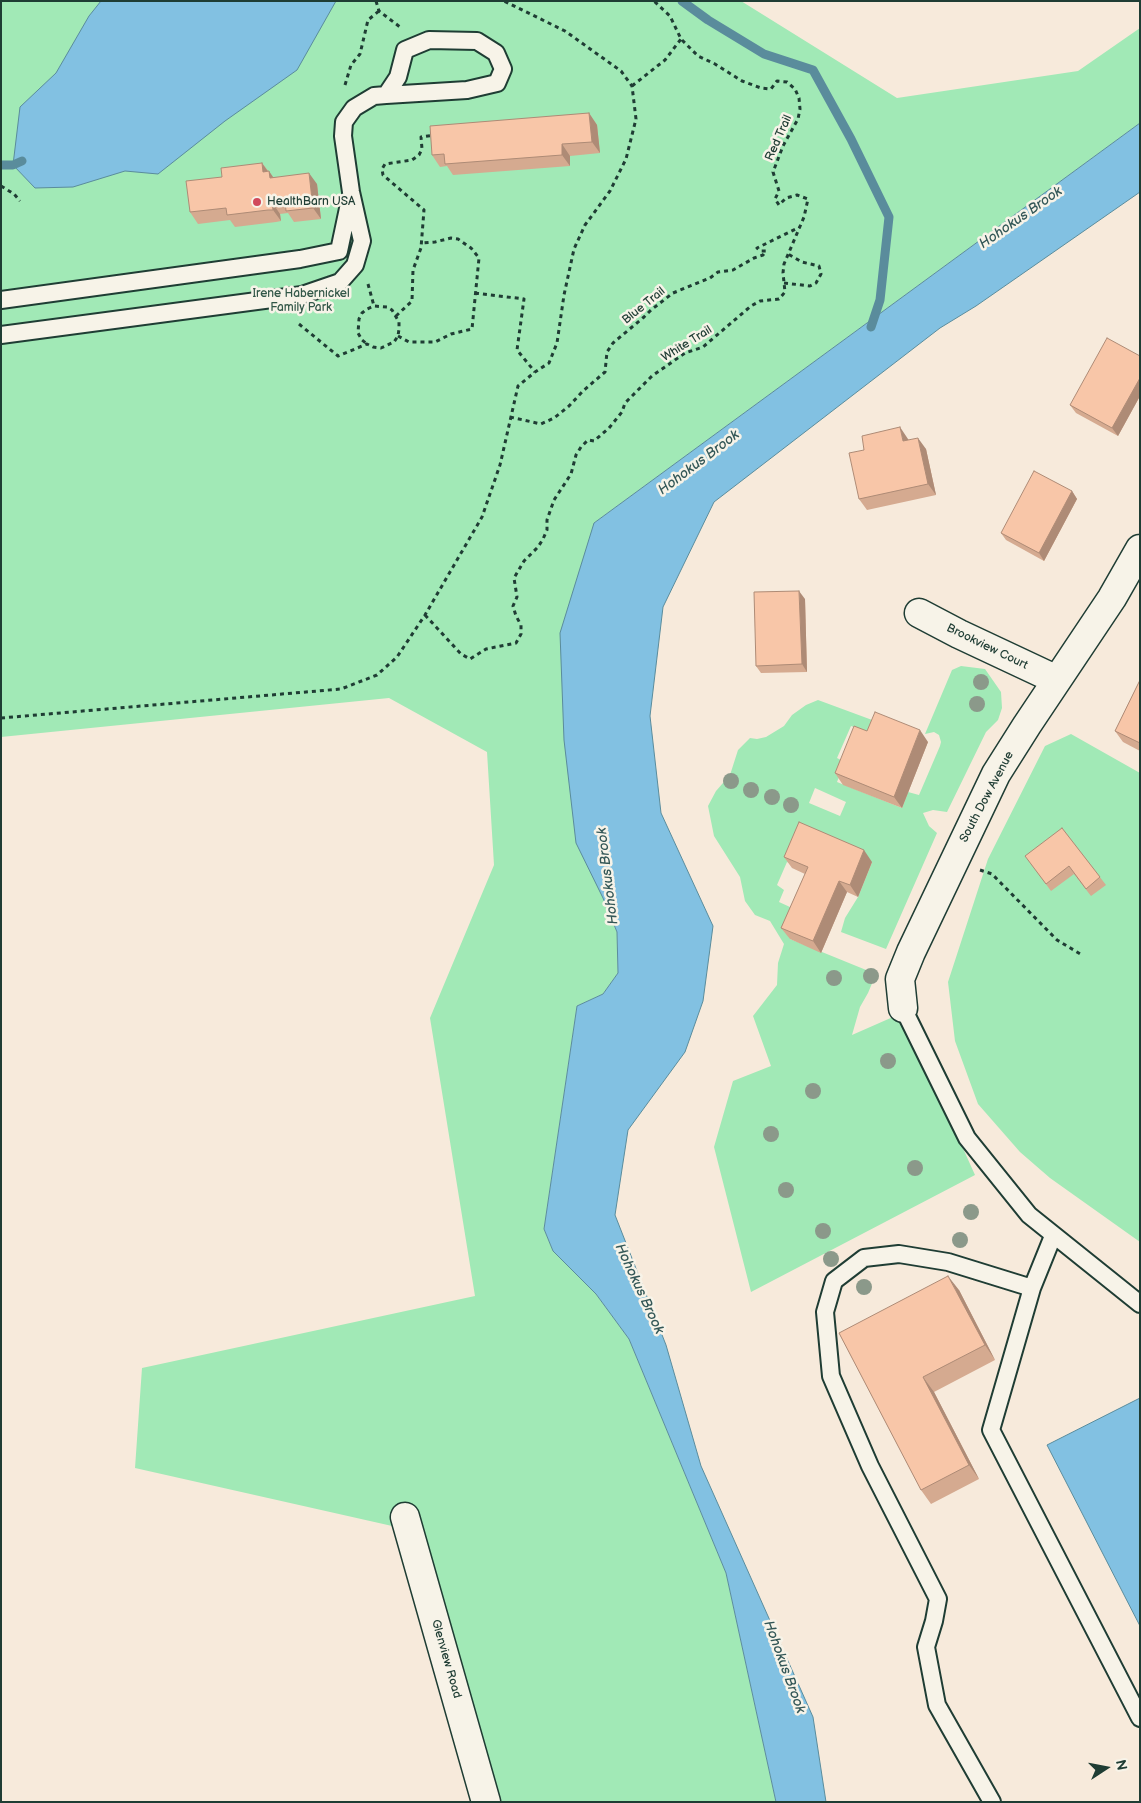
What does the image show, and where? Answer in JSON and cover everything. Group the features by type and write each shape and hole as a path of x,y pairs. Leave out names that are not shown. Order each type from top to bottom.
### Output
{"street":[{"name":"South Dow Avenue","path":"903,1008 900,979 953,862 996,774 1112,598 1140,549"},
{"name":"Brookview Court","path":"919,613 1057,680"},
{"name":"Glenview Road","path":"405,1517 486,1802"}],"lane":[{"path":"1,335 302,295 340,282 356,265 362,241 351,192 343,136 344,122 354,108 374,96 467,90 497,82 502,69 496,53 477,41 428,40 405,50 398,77 386,95"},
{"path":"1,300 300,259 338,252 351,192"},
{"path":"903,1008 968,1138 1029,1215 1052,1236 1140,1304"},
{"path":"1052,1236 1032,1288 991,1430 1140,1718"},
{"path":"992,1802 937,1705 926,1647 938,1599 870,1466 831,1376 825,1312 834,1281 864,1258 899,1254 948,1262 1032,1288"}],"path":[{"path":"376,1 379,11 422,43"},
{"path":"1,718 341,689 378,675 397,657 425,615 482,517 500,465 518,386 549,362 557,343 564,295 574,249 585,225 610,191 626,159 636,119 632,86 621,71 565,31 504,1"},
{"path":"632,86 665,60 681,38 670,16 654,1"},
{"path":"354,108 345,86 350,65 360,54 368,20 379,11"},
{"name":"Red Trail","path":"681,38 698,56 751,85 771,89 777,81 787,82 795,89 799,98 800,109 798,119 783,146 773,172 779,191 775,200 779,205 786,198 796,195 808,199"},
{"path":"396,316 412,301 412,270 422,243 424,210 383,175 382,169 385,164 412,160 419,155 422,150 421,136 441,135"},
{"path":"1,186 14,194 20,201"},
{"name":"White Trail","path":"425,615 461,654 470,659 486,649 516,642 521,634 521,625 516,616 514,606 518,597 514,578 524,561 538,548 543,539 554,500 572,474 576,455 588,440 594,441 609,428 622,412 625,403 652,376 685,353 703,347 751,306 760,301 779,299 785,292 784,264 804,217 808,199"},
{"name":"Blue Trail","path":"510,418 541,424 554,418 605,372 607,352 613,343 641,321 651,310 673,293 710,278 718,272 733,270 763,255 766,250 761,251 757,248 800,226"},
{"path":"398,336 409,342 434,342 451,334 472,329 479,258 471,248 458,239 451,238 422,243"},
{"path":"784,282 810,286 816,283 821,274 819,266 802,262 788,254"},
{"path":"367,282 374,306"},
{"path":"475,293 524,300 517,350 535,372"},
{"path":"374,306 387,307 399,322 398,336 388,346 373,347 362,340 358,334 359,319 367,309 374,306"},
{"path":"300,324 338,356 367,344"},
{"path":"953,862 992,874 1057,940 1082,955"}],"green space":[{"name":"Irene Habernickel Family Park","path":"1,1 741,1 897,98 1078,71 1140,28 1140,123 594,523 603,898 617,932 618,973 603,994 577,1006 544,1229 553,1251 596,1294 629,1339 726,1573 776,1802 479,1802 401,1528 135,1468 142,1368 475,1296 430,1018 494,865 487,752 389,698 1,737"},
{"path":"961,666 985,669 1001,692 1002,708 998,720 986,732 947,812 933,810 923,813 929,826 937,833 886,949 841,932 845,918 858,897 872,862 793,865 787,862 777,885 784,890 779,902 801,912 790,939 876,974 860,1007 852,1035 902,1013 975,1175 751,1292 714,1147 733,1081 771,1066 753,1016 777,985 778,963 784,944 770,921 755,915 745,901 740,877 714,836 708,806 716,791 730,775 738,750 750,738 766,737 784,726 792,715 806,705 818,700 883,724 878,736 851,726 837,758 845,762 837,782 902,808 908,792 919,795 940,746 939,735 934,732 925,734 952,670","holes":["815,788 846,802 840,816 809,803"]},
{"path":"1071,734 1140,773 1140,1242 1050,1178 1020,1152 978,1104 955,1041 948,982 988,859 1045,746"}],"water":[{"path":"101,1 336,1 297,70 225,121 158,174 125,171 73,187 35,188 13,165 20,107 56,73 89,16"},
{"name":"Hohokus Brook","path":"1140,123 1140,192 976,306 940,328 714,502 663,607 650,716 661,813 713,926 703,1001 685,1052 628,1130 615,1215 666,1345 701,1466 813,1717 826,1802 776,1802 726,1573 629,1339 596,1294 553,1251 544,1229 577,1006 603,994 618,973 617,932 603,898 576,843 564,740 560,633 594,523"},
{"path":"1140,1398 1140,1626 1047,1445"}],"building":[{"path":"589,113 592,142 562,144 562,155 445,164 444,154 432,155 430,126"},
{"name":"HealthBarn USA","path":"262,163 263,172 269,171 270,178 309,173 313,208 286,211 285,200 272,202 273,210 227,215 226,208 190,212 186,181 222,177 221,168"},
{"path":"1107,338 1140,356 1140,378 1112,428 1070,405"},
{"path":"900,427 903,441 918,438 928,484 859,499 849,453 864,450 862,436"},
{"path":"1034,471 1072,491 1039,553 1001,533"},
{"path":"799,591 802,664 756,666 754,592"},
{"path":"1140,680 1140,743 1115,731"},
{"path":"875,712 920,730 894,797 835,773 854,726 867,731"},
{"path":"799,822 864,850 850,885 839,881 813,941 781,928 808,867 784,857"},
{"path":"1062,828 1100,877 1086,889 1069,866 1046,884 1025,856"},
{"path":"948,1276 985,1345 923,1377 969,1465 921,1490 839,1333"}],"waterway":[{"path":"682,1 708,20 764,54 813,70 851,139 889,217 880,300 871,327"},
{"path":"1,165 13,165 22,161"}],"place":[{"name":"HealthBarn USA","path":"257,202"}]}
